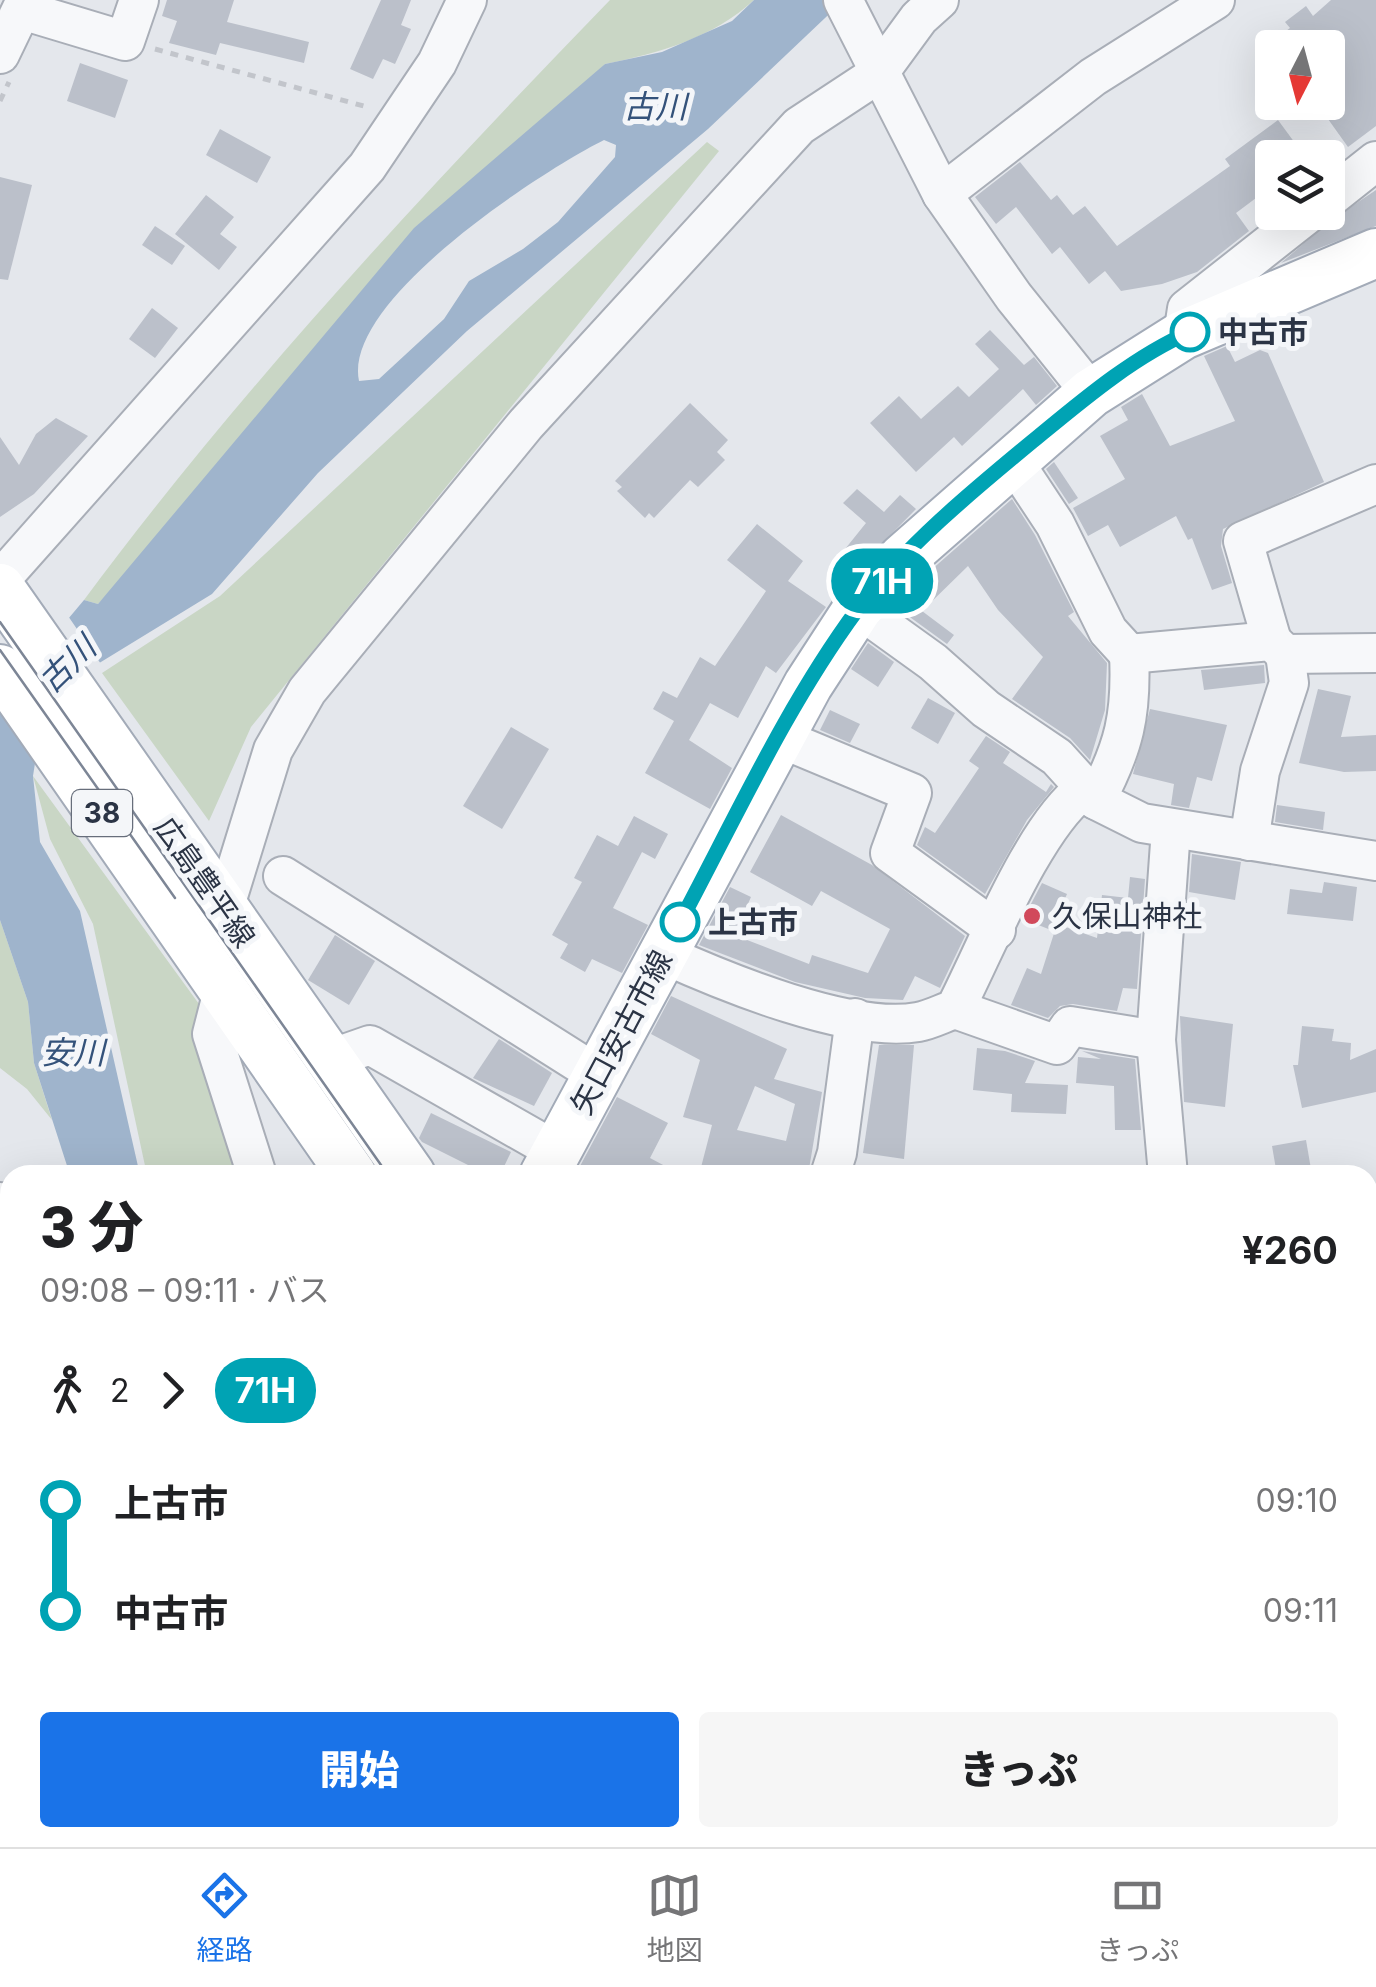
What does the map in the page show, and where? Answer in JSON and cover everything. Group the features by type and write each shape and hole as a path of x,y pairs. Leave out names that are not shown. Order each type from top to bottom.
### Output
{"main road":[{"name":"矢口安古市線","path":"550,1163 808,685 858,608 903,558 1012,458 1092,393 1183,336 1376,252"},
{"name":"広島豊平線","path":"5,593 404,1165"},
{"name":"広島豊平線","path":"0,668 345,1165"}],"street":[{"path":"0,54 24,5 125,41 139,0"},
{"path":"5,593 367,167 437,62 467,0"},
{"path":"843,0 942,194 1014,297 1092,393"},
{"path":"216,899 273,750 307,691 526,424 799,126 874,66 939,0"},
{"path":"942,194 1094,77 1215,0"},
{"path":"1345,186 1376,162"},
{"path":"1183,336 1187,309 1287,230"},
{"path":"955,1009 1038,842 1065,803 1089,795 1122,751 1130,689 1129,654 1108,631 1055,524 1012,458"},
{"path":"1249,841 1260,771 1289,682 1243,542 1376,484"},
{"path":"858,608 933,662 986,709 1058,757 1089,795 1142,823 1376,861"},
{"path":"1129,654 1278,648 1376,653"},
{"path":"780,738 912,793 890,853 996,930"},
{"path":"1167,1165 1156,1040 1171,829"},
{"path":"283,876 598,1075"},
{"path":"663,954 724,982 855,1018 917,1023 955,1009 1057,1045 1070,1026 1156,1040"},
{"path":"214,973 212,1034 255,1165"},
{"path":"834,1165 855,1018"},
{"path":"330,1059 370,1045 550,1163"}],"path":[{"path":"125,41 373,109"}],"green space":[{"path":"610,0 754,0 703,34 645,55 605,64 98,604 84,600 271,367 472,144"},
{"path":"707,142 719,151 251,727 209,821 102,673 220,596"},
{"path":"33,776 199,1004 197,1040 242,1165 145,1165 93,924 50,839"},
{"path":"0,920 28,1002 34,1063 52,1120 27,1089 0,1068"}],"water":[{"name":"古川","path":"754,0 844,0 708,129 467,331 318,473 212,594 65,684 42,719 33,776 40,842 80,911 138,1165 67,1165 34,1063 28,1002 0,920 0,700 84,600 98,604 414,228 605,64 662,52 732,21","holes":["604,140 616,145 615,157 558,222 523,249 469,281 444,319 379,379 359,381 362,349 381,314 451,242 536,180"]}],"pier":[{"path":"66,613 103,667 69,688 40,766 0,711 0,692"}],"building":[{"path":"167,0 234,0 227,22 309,42 304,63 220,43 216,55 169,43 177,21 162,16"},
{"path":"381,0 411,0 401,25 411,29 395,64 383,59 373,79 350,69"},
{"path":"1331,0 1376,0 1376,126 1348,147 1329,120 1345,120 1345,30 1287,30 1290,28 1285,22 1306,6 1313,16"},
{"path":"80,63 128,80 115,118 67,101"},
{"path":"1278,120 1293,140 1255,140 1255,199 1236,213 1249,231 1197,272 1162,284 1121,291 1105,271 1089,284 1060,247 1052,254 1016,207 996,224 975,197 1020,162 1051,200 1057,195 1073,215 1085,206 1117,246 1230,166 1225,159"},
{"path":"220,129 271,157 257,183 206,155"},
{"path":"0,177 32,185 8,280 0,279"},
{"path":"1376,190 1376,226 1281,263 1320,230 1345,230 1345,211"},
{"path":"206,195 234,217 220,234 237,247 219,270 175,234"},
{"path":"155,226 185,246 172,265 142,245"},
{"path":"152,308 178,328 155,358 129,339"},
{"path":"990,330 1024,365 1034,357 1057,386 1036,405 1023,389 962,446 954,437 916,472 870,423 899,396 921,419 958,386 969,397 999,369 975,344"},
{"path":"1227,346 1235,362 1260,350 1268,353 1324,482 1223,529 1221,546 1232,583 1212,590 1192,538 1188,540 1176,516 1120,547 1108,525 1088,536 1073,508 1125,479 1100,436 1128,420 1121,407 1142,394 1170,446 1235,421 1204,356"},
{"path":"690,403 728,440 717,452 725,460 698,487 690,480 654,518 649,513 645,518 617,491 622,487 615,481"},
{"path":"56,418 88,436 34,494 0,517 0,437 19,465 36,434"},
{"path":"1054,462 1078,498 1069,504 1046,469"},
{"path":"857,489 884,512 900,495 916,509 849,577 833,564 866,523 843,503"},
{"path":"1012,499 1074,612 1068,616 1107,663 1105,710 1090,760 1070,738 1012,699 1043,657 998,610 968,566 922,611 954,635 947,644 896,607 922,578"},
{"path":"757,524 803,561 788,581 826,607 776,673 766,666 738,718 710,703 689,740 732,768 710,809 645,773 674,721 653,709 663,691 677,698 700,657 715,666 766,591 727,560"},
{"path":"868,643 894,662 878,687 851,669"},
{"path":"1264,665 1265,683 1204,690 1201,670"},
{"path":"1318,689 1351,696 1341,737 1376,735 1376,771 1344,772 1299,763"},
{"path":"928,698 955,713 938,744 911,728"},
{"path":"1150,709 1227,725 1212,781 1197,777 1189,808 1171,805 1174,784 1133,774"},
{"path":"830,710 860,724 850,743 820,730"},
{"path":"511,727 549,749 502,829 463,806"},
{"path":"986,736 1010,752 1003,763 1046,792 1051,784 1054,787 1027,820 985,894 917,845 925,827 935,833 979,768 969,761"},
{"path":"1277,805 1325,812 1323,830 1275,822"},
{"path":"781,815 872,865 965,936 940,988 915,976 903,1000 865,998 795,982 699,945 730,887 751,897 734,935 809,964 812,955 868,973 890,929 821,891 812,906 750,872"},
{"path":"634,816 668,834 655,859 642,852 613,908 648,925 622,973 592,959 585,972 560,958 568,944 552,935 582,882 574,878 597,835 618,846"},
{"path":"1192,854 1241,862 1235,900 1189,892"},
{"path":"1130,877 1145,879 1137,989 1123,988 1117,1011 1073,1004 1060,1006 1048,1018 1011,1005 1027,968 1041,974 1057,924 1097,938 1102,895 1128,898"},
{"path":"1324,882 1357,887 1353,921 1287,914 1290,889 1322,893"},
{"path":"1042,883 1067,894 1051,930 1023,919"},
{"path":"335,935 375,961 349,1005 308,980"},
{"path":"671,996 787,1049 774,1079 822,1092 810,1165 702,1165 712,1125 683,1117 700,1060 651,1034","holes":["755,1086 795,1104 786,1141 737,1130"]},
{"path":"1180,1016 1233,1024 1225,1107 1184,1102"},
{"path":"1302,1026 1334,1029 1332,1041 1351,1043 1350,1060 1376,1049 1376,1092 1302,1108 1293,1065 1298,1065"},
{"path":"499,1039 552,1073 534,1106 473,1078"},
{"path":"879,1045 914,1045 904,1159 863,1153"},
{"path":"977,1048 1005,1051 1035,1061 1025,1083 1068,1085 1066,1114 1011,1112 1012,1094 973,1090"},
{"path":"1082,1051 1135,1059 1141,1130 1115,1130 1114,1086 1076,1083 1078,1057 1101,1059"},
{"path":"617,1097 668,1123 650,1158 663,1165 581,1165"},
{"path":"431,1113 511,1152 505,1165 468,1165 419,1138"},
{"path":"1306,1140 1310,1165 1275,1165 1272,1146"}],"tram line":[{"path":"0,622 381,1165"},
{"path":"0,650 175,898"}],"bus line":[{"name":"71H","path":"680,922 808,685 858,608 903,558 1012,458 1092,393 1190,332"}],"place":[{"name":"中古市","path":"1190,332"},
{"name":"久保山神社","path":"1032,916"},
{"name":"上古市","path":"680,922"}],"water label":[{"name":"安川","path":"73,1052"}]}
